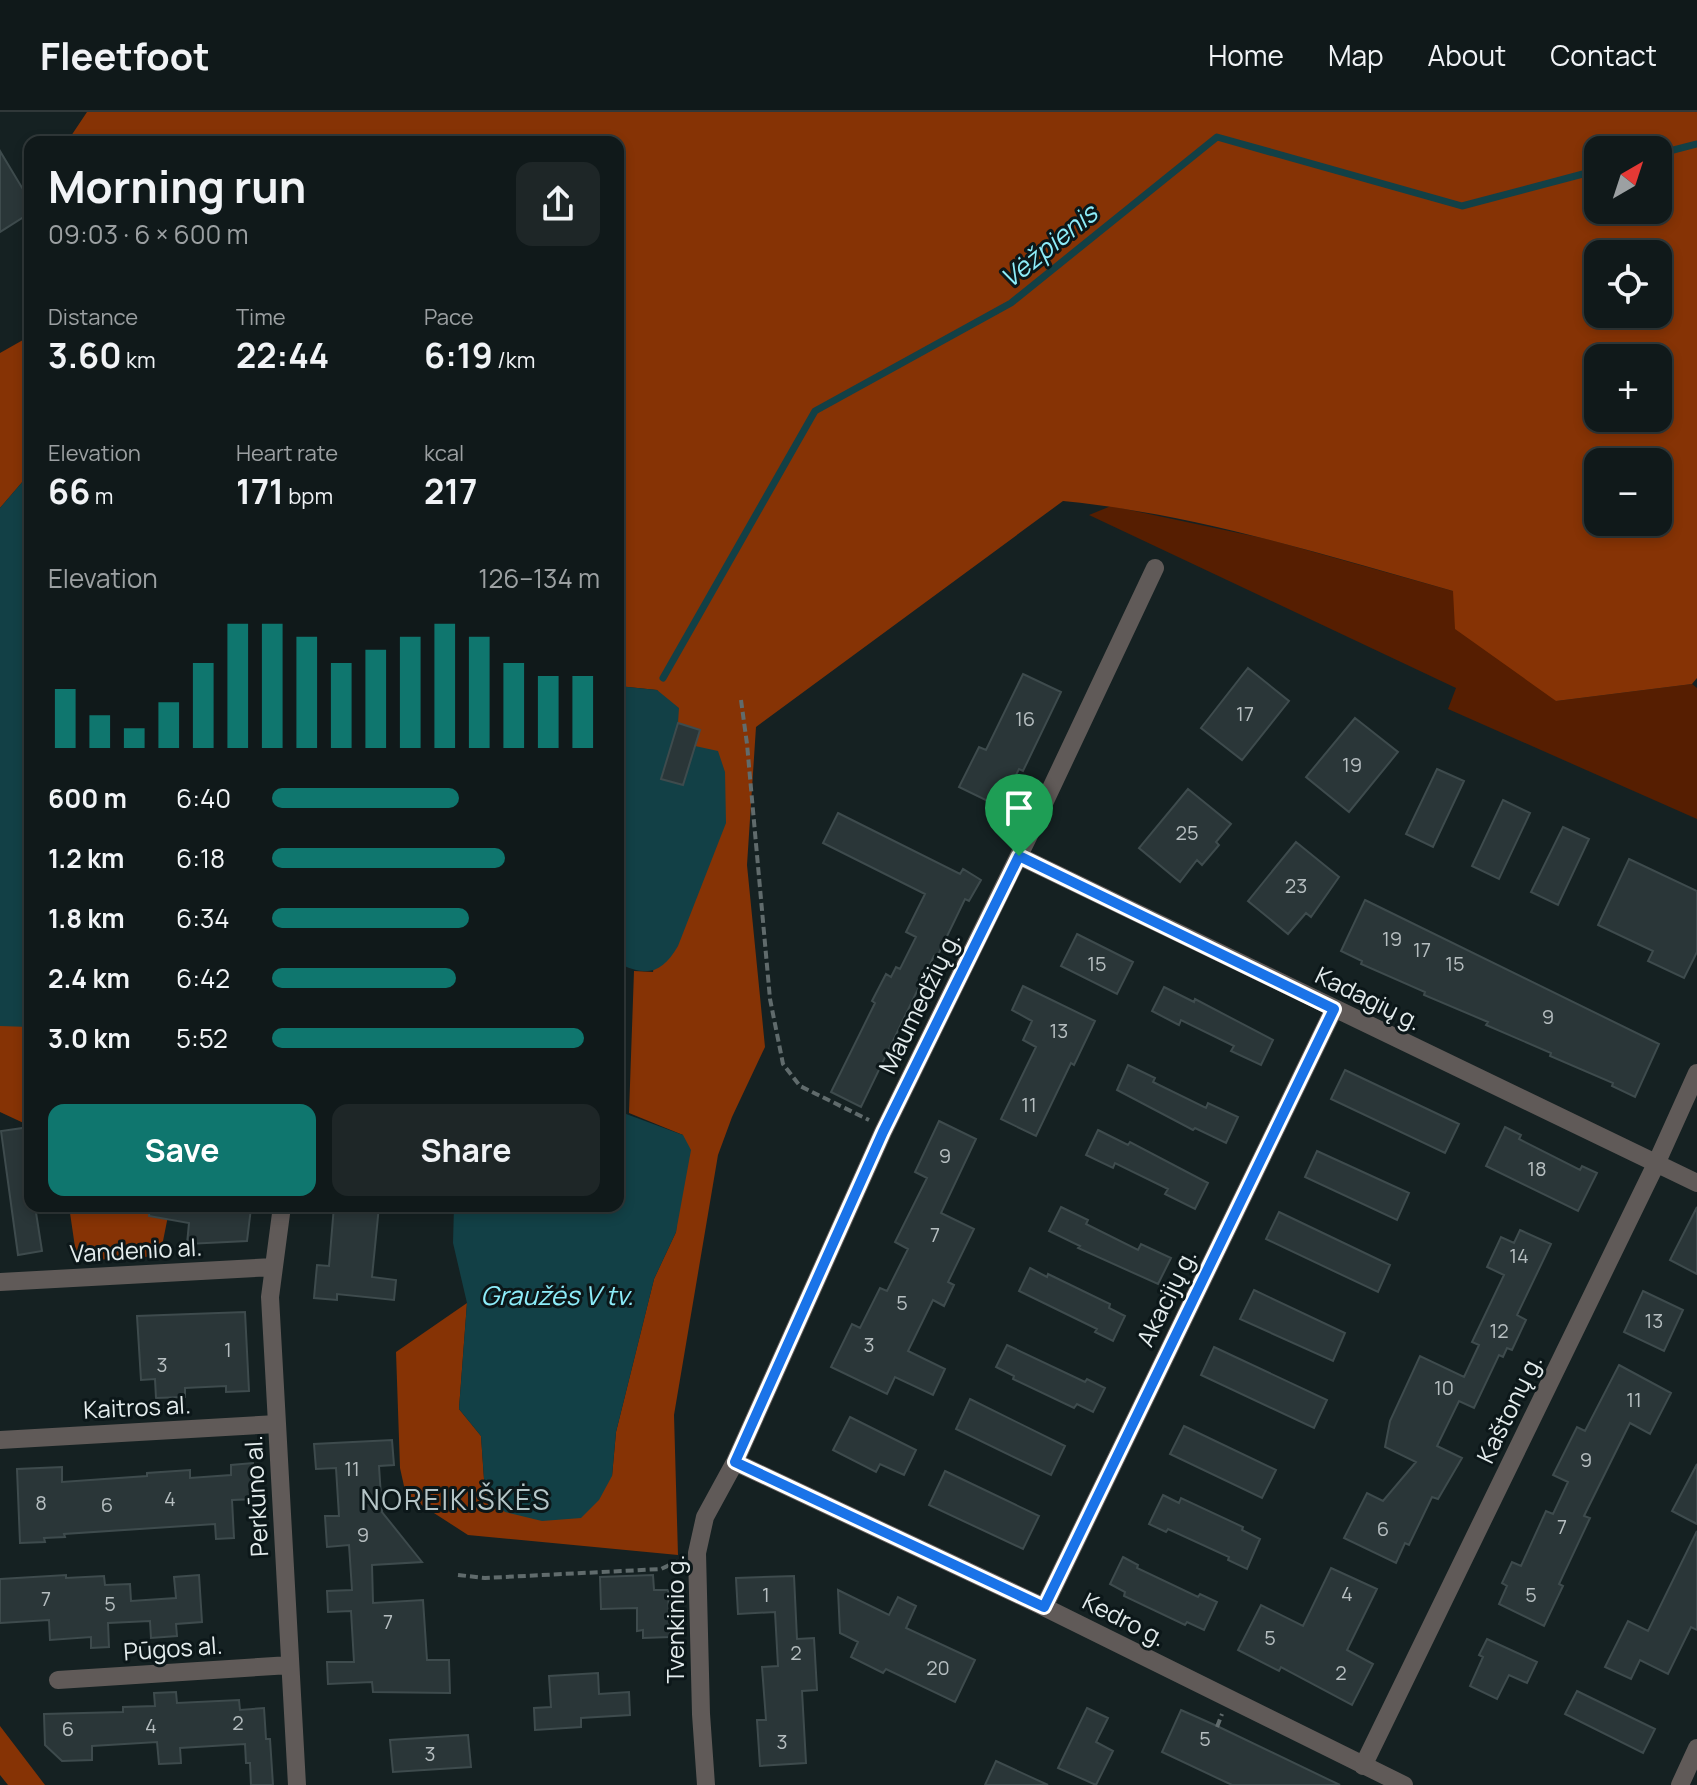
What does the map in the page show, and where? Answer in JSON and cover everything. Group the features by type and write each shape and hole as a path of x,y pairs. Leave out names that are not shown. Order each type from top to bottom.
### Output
{"street":[{"name":"Maumedžių g.","path":"735,1462 883,1132 1019,856 1155,568"},
{"name":"Kadagių g.","path":"1019,856 1697,1183"},
{"name":"Akacijų g.","path":"1044,1607 1334,1009"},
{"name":"Kaštonų g.","path":"1363,1766 1656,1164 1697,1073"},
{"name":"Perkūno al.","path":"281,1212 270,1297 297,1785"},
{"name":"Vandenio al.","path":"0,1282 274,1267"},
{"name":"Kaitros al.","path":"0,1440 277,1424"},
{"name":"Kedro g.","path":"735,1462 1044,1607 1404,1785"},
{"name":"Tvenkinio g.","path":"706,1785 697,1553 705,1517 735,1462"},
{"name":"Pūgos al.","path":"58,1680 290,1665"},
{"path":"1680,1785 1697,1748"}],"path":[{"path":"741,700 770,999 783,1064 800,1086 863,1115 883,1132"},
{"path":"458,1575 485,1578 661,1569"}],"shaded area":[{"path":"87,112 1697,112 1697,678 1692,684 1556,701 1455,629 1453,591 1211,526 1162,515 1063,501 756,727 747,865 765,1047 718,1155 674,1415 678,1555 468,1535 406,1495 400,1468 396,1352 467,1303 459,1409 481,1436 485,1493 612,1476 616,1432 654,1279 676,1232 683,1135 629,1113 634,971 653,972 683,785 661,779 678,723 657,690 624,687 624,136 71,136"},
{"path":"24,339 24,480 0,508 0,353"},
{"path":"1111,506 1267,539 1453,591 1556,701 1692,684 1697,688 1697,819 1448,709 1456,688 1089,515"},
{"path":"0,1026 24,1026 24,1123 0,1112"},
{"path":"70,1212 169,1212 160,1256 77,1261"},
{"path":"0,1726 45,1785 8,1785 0,1775"}],"water":[{"path":"24,480 24,1027 0,1026 0,508"},
{"path":"624,687 657,690 679,708 678,723 695,746 718,751 725,772 726,823 672,955 652,970 624,965"},
{"name":"Graužės V tv.","path":"624,1113 683,1135 691,1150 676,1232 654,1279 616,1432 612,1476 599,1500 581,1518 542,1521 505,1512 485,1493 481,1436 459,1409 467,1303 453,1243 454,1212 624,1212"}],"building":[{"path":"0,151 24,191 24,217 0,232"},
{"path":"1248,668 1289,701 1242,760 1201,728"},
{"path":"1023,674 1061,692 1023,771 1019,769 1000,807 959,787 979,747 986,750"},
{"path":"1355,718 1398,752 1349,812 1306,777"},
{"path":"678,723 700,730 683,785 661,779"},
{"path":"1437,769 1464,781 1433,847 1406,834"},
{"path":"1188,789 1231,824 1202,865 1197,860 1180,882 1139,848"},
{"path":"1503,800 1530,813 1499,879 1472,866"},
{"path":"838,813 960,874 963,869 981,880 969,901 965,899 937,957 934,956 861,1107 831,1092 886,974 891,977 896,967 900,969 916,937 906,932 925,894 823,843"},
{"path":"1563,827 1589,839 1558,905 1531,892"},
{"path":"1296,842 1339,877 1311,917 1306,913 1288,934 1248,901"},
{"path":"1629,859 1697,891 1697,952 1684,978 1648,961 1653,951 1598,925"},
{"path":"1365,900 1659,1044 1635,1097 1612,1086 1613,1083 1486,1025 1488,1022 1424,995 1425,992 1361,964 1362,961 1341,951"},
{"path":"1077,934 1133,962 1117,994 1061,966"},
{"path":"1023,986 1095,1021 1036,1136 1001,1119 1036,1047 1023,1040 1032,1021 1012,1010"},
{"path":"1164,987 1194,1002 1195,999 1273,1040 1261,1065 1231,1051 1234,1046 1181,1020 1179,1025 1152,1011"},
{"path":"1128,1065 1155,1078 1153,1082 1206,1108 1208,1103 1238,1117 1226,1143 1195,1128 1193,1130 1117,1090"},
{"path":"1345,1070 1459,1124 1445,1153 1331,1099"},
{"path":"939,1121 976,1139 941,1213 974,1229 948,1282 954,1285 944,1306 933,1300 908,1351 945,1369 933,1395 895,1377 887,1394 831,1367 852,1324 860,1328 880,1288 887,1291 908,1249 895,1242 927,1178 915,1172"},
{"path":"1505,1127 1521,1135 1519,1139 1580,1170 1582,1166 1597,1173 1578,1211 1486,1166"},
{"path":"23,1128 24,1212 36,1212 42,1251 18,1255 1,1131"},
{"path":"1098,1130 1128,1145 1130,1142 1208,1183 1195,1209 1165,1194 1168,1189 1115,1163 1113,1168 1086,1155"},
{"path":"1317,1151 1409,1193 1397,1220 1305,1177"},
{"path":"1061,1207 1088,1220 1086,1224 1138,1250 1141,1244 1171,1258 1158,1284 1078,1248 1080,1246 1049,1231"},
{"path":"1697,1207 1697,1274 1670,1260"},
{"path":"149,1212 251,1212 247,1241 187,1244 189,1223 149,1216"},
{"path":"334,1212 378,1212 372,1277 396,1280 394,1300 337,1294 337,1300 314,1298 317,1265 329,1266"},
{"path":"1279,1212 1390,1265 1378,1292 1266,1239"},
{"path":"1520,1230 1551,1244 1517,1315 1526,1320 1512,1350 1507,1348 1503,1357 1499,1355 1474,1408 1459,1401 1437,1446 1462,1458 1438,1499 1432,1497 1409,1545 1405,1543 1396,1563 1344,1538 1367,1493 1383,1501 1416,1462 1385,1447 1390,1421 1420,1356 1464,1377 1479,1345 1472,1342 1504,1275 1487,1267 1501,1237 1514,1243"},
{"path":"1030,1268 1110,1304 1109,1308 1125,1316 1113,1341 1095,1332 1097,1329 1019,1291"},
{"path":"1254,1290 1345,1333 1333,1361 1240,1319"},
{"path":"1643,1291 1683,1310 1664,1351 1624,1332"},
{"path":"245,1312 249,1391 226,1392 226,1386 185,1388 185,1397 156,1398 155,1379 141,1380 137,1316"},
{"path":"1007,1345 1085,1382 1087,1379 1105,1388 1093,1412 1077,1404 1074,1408 1013,1379 1014,1376 996,1367"},
{"path":"1214,1347 1327,1400 1314,1428 1201,1375"},
{"path":"1619,1365 1671,1393 1650,1434 1630,1423 1584,1516 1590,1518 1559,1584 1563,1586 1544,1626 1499,1604 1507,1586 1502,1583 1512,1562 1521,1566 1546,1511 1553,1514 1568,1482 1553,1475 1577,1427 1585,1431"},
{"path":"970,1399 1065,1446 1051,1475 956,1429"},
{"path":"850,1417 916,1450 904,1475 880,1464 876,1472 833,1450"},
{"path":"1184,1426 1276,1470 1262,1498 1170,1454"},
{"path":"392,1440 394,1465 379,1466 382,1512 422,1562 372,1565 373,1603 423,1600 427,1660 449,1660 450,1693 373,1692 372,1682 328,1684 327,1662 354,1662 351,1611 328,1612 327,1591 352,1590 349,1545 327,1547 325,1516 339,1516 336,1468 316,1469 314,1444"},
{"path":"253,1463 255,1499 232,1500 234,1538 216,1539 215,1524 64,1534 65,1537 44,1538 45,1542 20,1543 17,1469 62,1467 62,1482 190,1470 190,1478 231,1475 231,1465"},
{"path":"1697,1464 1697,1524 1672,1511"},
{"path":"945,1471 1039,1516 1023,1549 929,1505"},
{"path":"1163,1495 1179,1503 1181,1498 1243,1527 1242,1530 1260,1539 1247,1569 1228,1560 1229,1557 1168,1529 1166,1532 1149,1524"},
{"path":"1697,1531 1697,1630 1691,1627 1668,1674 1640,1660 1631,1679 1605,1667 1628,1621 1648,1631"},
{"path":"1123,1557 1138,1565 1137,1568 1198,1597 1200,1594 1217,1602 1204,1630 1187,1622 1185,1625 1124,1596 1125,1592 1110,1584"},
{"path":"1331,1568 1377,1589 1347,1650 1373,1664 1352,1705 1281,1667 1279,1671 1238,1650 1261,1605 1303,1626"},
{"path":"66,1575 66,1578 104,1576 105,1585 130,1584 131,1601 176,1598 174,1577 199,1575 202,1622 176,1624 177,1636 151,1638 150,1621 108,1623 109,1647 91,1648 91,1637 50,1640 49,1620 0,1623 0,1579"},
{"path":"653,1575 654,1590 668,1590 670,1637 643,1638 643,1630 637,1631 637,1608 601,1609 600,1577"},
{"path":"794,1576 797,1639 814,1638 817,1690 802,1691 806,1763 760,1766 757,1720 766,1720 762,1667 778,1666 775,1612 738,1614 736,1578"},
{"path":"838,1590 889,1615 898,1597 916,1606 906,1628 975,1660 955,1702 886,1669 883,1673 851,1657 858,1642 840,1633"},
{"path":"1487,1639 1537,1662 1527,1683 1509,1675 1497,1699 1470,1686"},
{"path":"598,1673 599,1694 629,1692 630,1715 581,1718 581,1727 535,1730 534,1708 551,1707 549,1676"},
{"path":"1577,1691 1655,1729 1643,1753 1565,1714"},
{"path":"176,1692 177,1703 239,1700 240,1710 264,1708 273,1785 251,1785 245,1744 180,1748 181,1763 159,1764 157,1742 92,1746 92,1760 62,1761 45,1745 44,1714 123,1712 123,1707 155,1706 154,1693"},
{"path":"1087,1708 1108,1718 1096,1742 1113,1751 1096,1785 1058,1768"},
{"path":"1181,1710 1340,1785 1232,1785 1162,1752"},
{"path":"468,1735 471,1767 393,1772 390,1740"},
{"path":"996,1761 1048,1785 985,1785"}],"waterway":[{"name":"Vėžpienis","path":"663,678 815,411 1011,303 1217,137 1462,206 1584,174"},
{"name":"Vėžpienis","path":"1672,150 1697,144"}],"district":[{"name":"NOREIKIŠKĖS","path":"456,1500"}],"route":[{"path":"1019,856 1334,1009 1044,1607 735,1462 883,1132 1019,856"}]}
